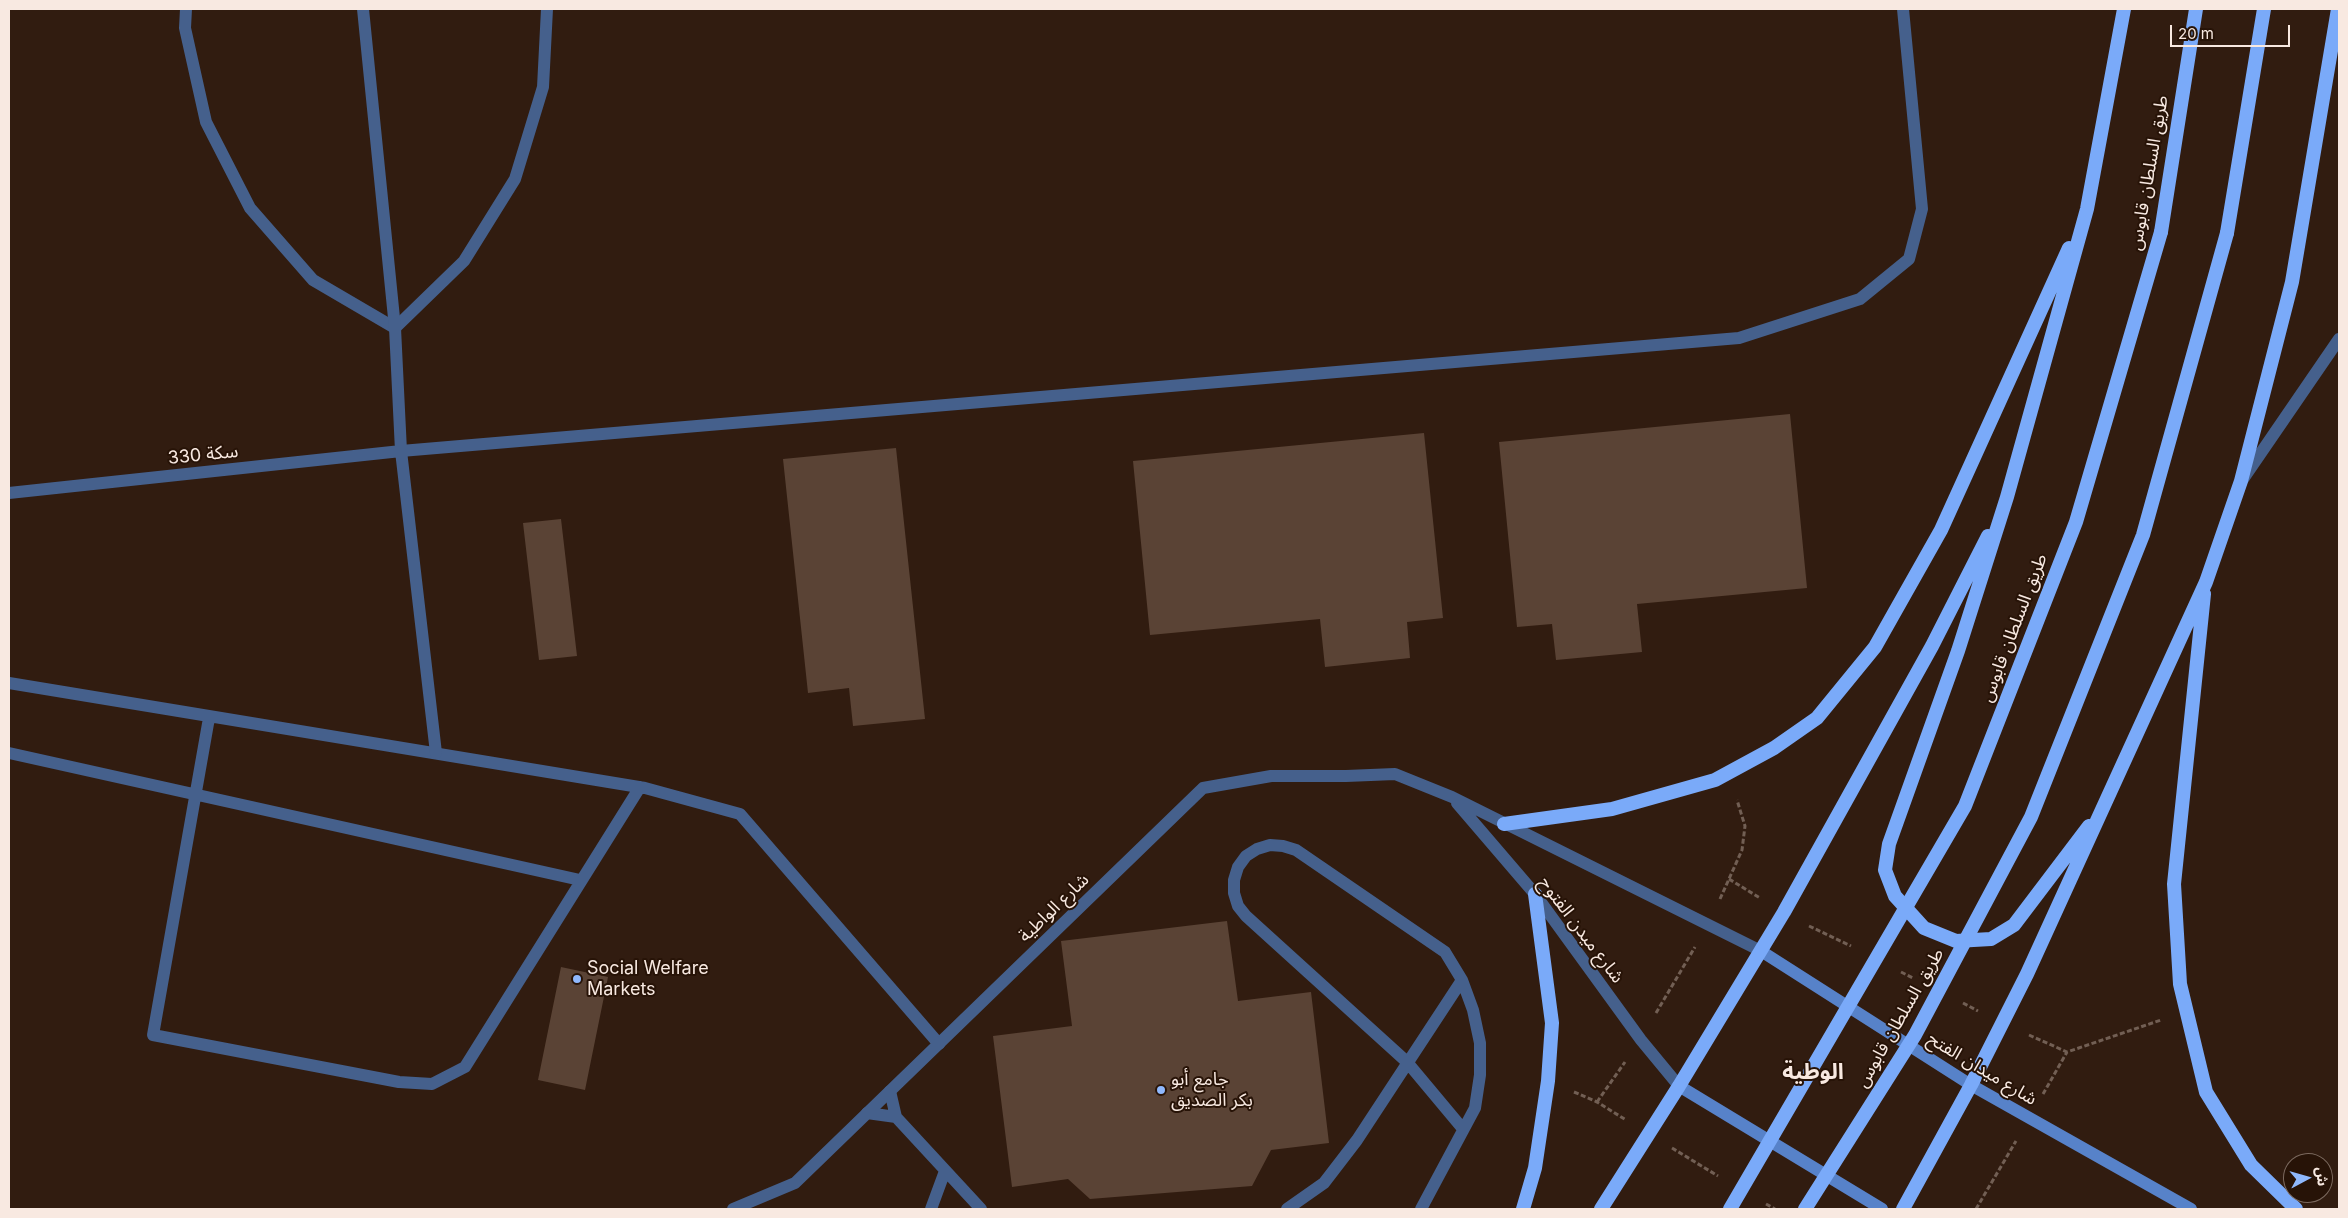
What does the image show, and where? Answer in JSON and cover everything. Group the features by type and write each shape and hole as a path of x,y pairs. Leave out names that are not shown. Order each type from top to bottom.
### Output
{"highway":[{"path":"2104,806 2014,925 1991,939 1956,941 1924,928 1895,896 1885,870 1889,844 1958,651 2007,497 2087,209 2124,9"},
{"name":"طريق السلطان قابوس","path":"1730,1209 1965,806 2076,522 2162,232 2196,9"},
{"name":"طريق السلطان قابوس","path":"1805,1209 1916,1035 2031,816 2143,535 2227,233 2264,9"},
{"path":"1903,1209 1971,1085 2027,974 2206,582 2241,481 2292,282 2338,9"},
{"path":"1504,824 1612,809 1715,780 1774,748 1817,718 1875,647 1941,530 2087,209"},
{"path":"1601,1209 1761,951 1932,646 2007,497"},
{"path":"2206,582 2174,884 2180,984 2206,1092 2251,1165 2296,1209"},
{"path":"1523,1209 1535,1168 1548,1081 1552,1023 1535,894"}],"main road":[{"name":"شارع ميدان الفتح","path":"1761,951 1971,1085 2191,1209"},
{"path":"1679,1086 1882,1209"}],"street":[{"path":"186,9 185,28 206,122 250,208 313,280 395,328"},
{"path":"363,9 395,328 402,451 436,753"},
{"path":"395,328 464,261 515,179 543,87 547,9"},
{"name":"سكة 330","path":"9,493 402,451 1739,338 1860,298 1909,259 1922,209 1903,9"},
{"path":"2241,481 2339,339"},
{"path":"9,684 640,787 740,814 939,1044"},
{"path":"209,718 194,794 153,1035 399,1082 432,1084 465,1067 580,880 640,787"},
{"path":"9,753 580,880"},
{"name":"شارع الواطية","path":"733,1209 795,1183 1203,788 1271,776 1395,774 1452,797 1761,951"},
{"name":"شارع ميدن الفتوح","path":"1452,797 1535,894 1641,1040 1679,1086"},
{"path":"1421,1209 1463,1129 1474,1108 1480,1075 1480,1043 1473,1010 1462,980 1445,952 1296,850 1270,845 1257,849 1246,856 1238,867 1234,893 1238,906 1246,916 1406,1062 1463,1129"},
{"path":"1287,1209 1324,1183 1357,1140 1406,1062 1462,980"},
{"path":"890,1090 896,1117 981,1209"},
{"path":"867,1113 896,1117"},
{"path":"931,1209 945,1171"}],"building":[{"path":"1790,414 1807,588 1637,604 1642,652 1556,660 1552,624 1517,627 1499,442"},
{"path":"1424,433 1443,618 1407,622 1410,658 1325,667 1320,619 1150,635 1133,461"},
{"path":"896,448 925,719 853,726 849,688 808,693 783,459"},
{"path":"561,519 577,656 539,660 523,523"},
{"name":"جامع أبو بكر الصديق","path":"1227,921 1238,1001 1311,992 1329,1143 1271,1150 1252,1186 1090,1199 1068,1179 1012,1187 993,1036 1072,1026 1061,941"},
{"path":"561,967 608,977 585,1090 538,1080"}],"place":[{"name":"Social Welfare Markets","path":"577,979"},
{"name":"جامع أبو بكر الصديق","path":"1161,1090"}],"district":[{"name":"الوطية","path":"1813,1072"}]}
